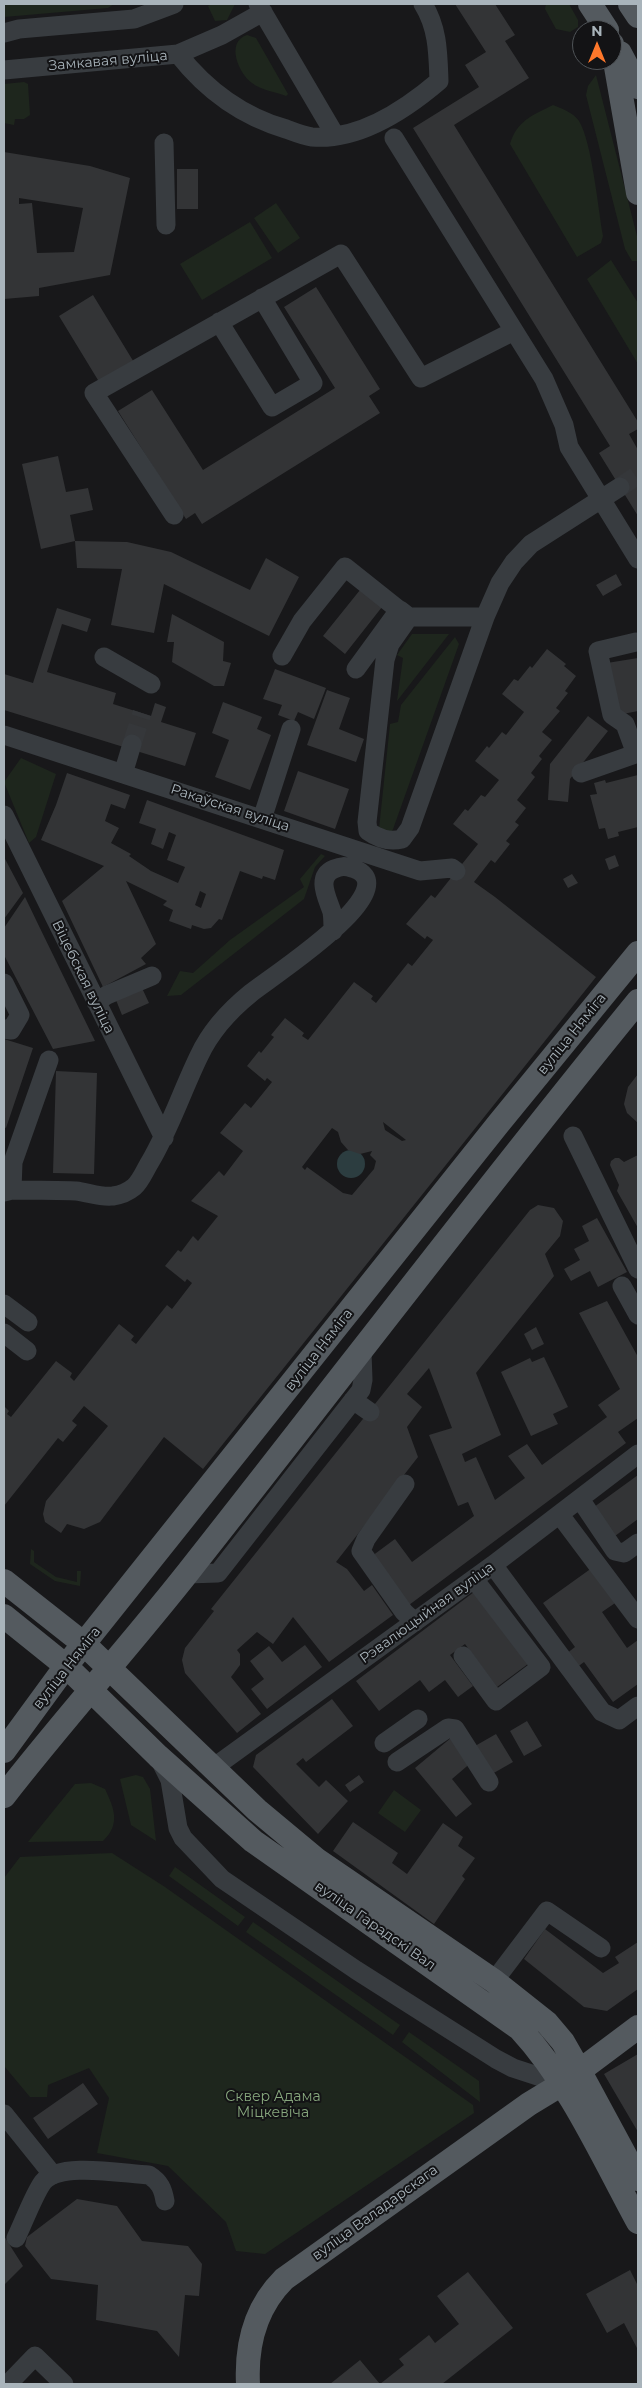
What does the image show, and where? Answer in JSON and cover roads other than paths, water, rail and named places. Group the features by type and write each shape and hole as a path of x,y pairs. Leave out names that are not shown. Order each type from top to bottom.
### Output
{"main road":[{"path":"590,4 600,20"},
{"path":"630,4 638,16"},
{"path":"622,57 638,87"},
{"path":"617,70 638,193"},
{"name":"вуліца Няміга","path":"7,1739 499,1123 638,953"},
{"path":"4,1796 187,1574 362,1352 516,1150 638,1001"},
{"name":"вуліца Гарадскі Вал","path":"4,1581 84,1644 257,1810 316,1860 494,1981 547,2023 563,2042 570,2077 638,2222"},
{"name":"вуліца Гарадскі Вал","path":"4,1616 66,1666 158,1756 252,1841 520,2029 570,2077 638,2180"},
{"name":"вуліца Валадарскага","path":"248,2384 250,2352 258,2315 269,2294 284,2279 638,2027"}],"street":[{"path":"4,33 174,4"},
{"name":"Замкавая вуліца","path":"4,70 178,54 196,76 237,109 268,124 312,137 335,135 364,129 401,110 413,103 439,81 436,34 431,17 423,4"},
{"path":"178,54 222,35 260,8 335,135"},
{"path":"394,138 544,379 564,425 570,447 638,559"},
{"path":"164,143 166,224"},
{"path":"174,515 94,393 341,254 421,378 514,331"},
{"path":"219,322 272,407 313,383 262,298"},
{"path":"404,613 385,660 368,814 368,831 391,842 402,839 410,828 485,618 500,583 514,562 531,544 620,487"},
{"path":"282,656 302,621 345,567 404,613 485,618"},
{"path":"356,668 404,613"},
{"path":"581,773 637,753 625,724 612,715 598,651 636,642"},
{"path":"104,656 151,684"},
{"path":"262,819 291,728"},
{"name":"Ракаўская вуліца","path":"4,736 420,871 452,868 456,871"},
{"path":"123,774 132,744"},
{"name":"Віцебская вуліца","path":"4,815 164,1138"},
{"path":"49,1060 13,1162 8,1191 76,1192 112,1197 129,1191 140,1179 164,1138 199,1054 222,1018 252,992 318,945 333,931"},
{"path":"96,1002 107,995 152,976"},
{"path":"4,983 20,1015 11,1030 4,1029"},
{"path":"573,1136 638,1269"},
{"path":"622,1286 638,1315"},
{"path":"4,1304 28,1322"},
{"path":"4,1334 27,1350"},
{"path":"187,1574 218,1573 361,1390 363,1380 362,1352"},
{"path":"353,1400 370,1412"},
{"name":"Рэвалюцыйная вуліца","path":"213,1768 493,1565 638,1454"},
{"path":"405,1484 366,1539 361,1551 404,1612 415,1622"},
{"path":"580,1499 615,1551 624,1552 638,1542"},
{"path":"560,1515 638,1619"},
{"path":"493,1565 602,1712 619,1720 638,1706"},
{"path":"463,1656 496,1701 541,1667 474,1579"},
{"path":"384,1743 418,1719"},
{"path":"397,1762 448,1728 455,1729 489,1782"},
{"path":"158,1756 170,1780 178,1828 183,1838 222,1879 356,1970 496,2059 513,2068 570,2077"},
{"path":"494,1981 547,1911 601,1948"},
{"path":"4,2114 53,2175"},
{"path":"16,2238 43,2182 53,2175 68,2171 80,2170 149,2176 157,2180 163,2190 165,2201"},
{"path":"8,2384 35,2356 64,2384"}],"tunnel":[{"path":"620,487 638,475"},
{"path":"132,744 142,713"}],"park label":[{"name":"Сквер Адама Міцкевіча","path":"273,2106"}]}
